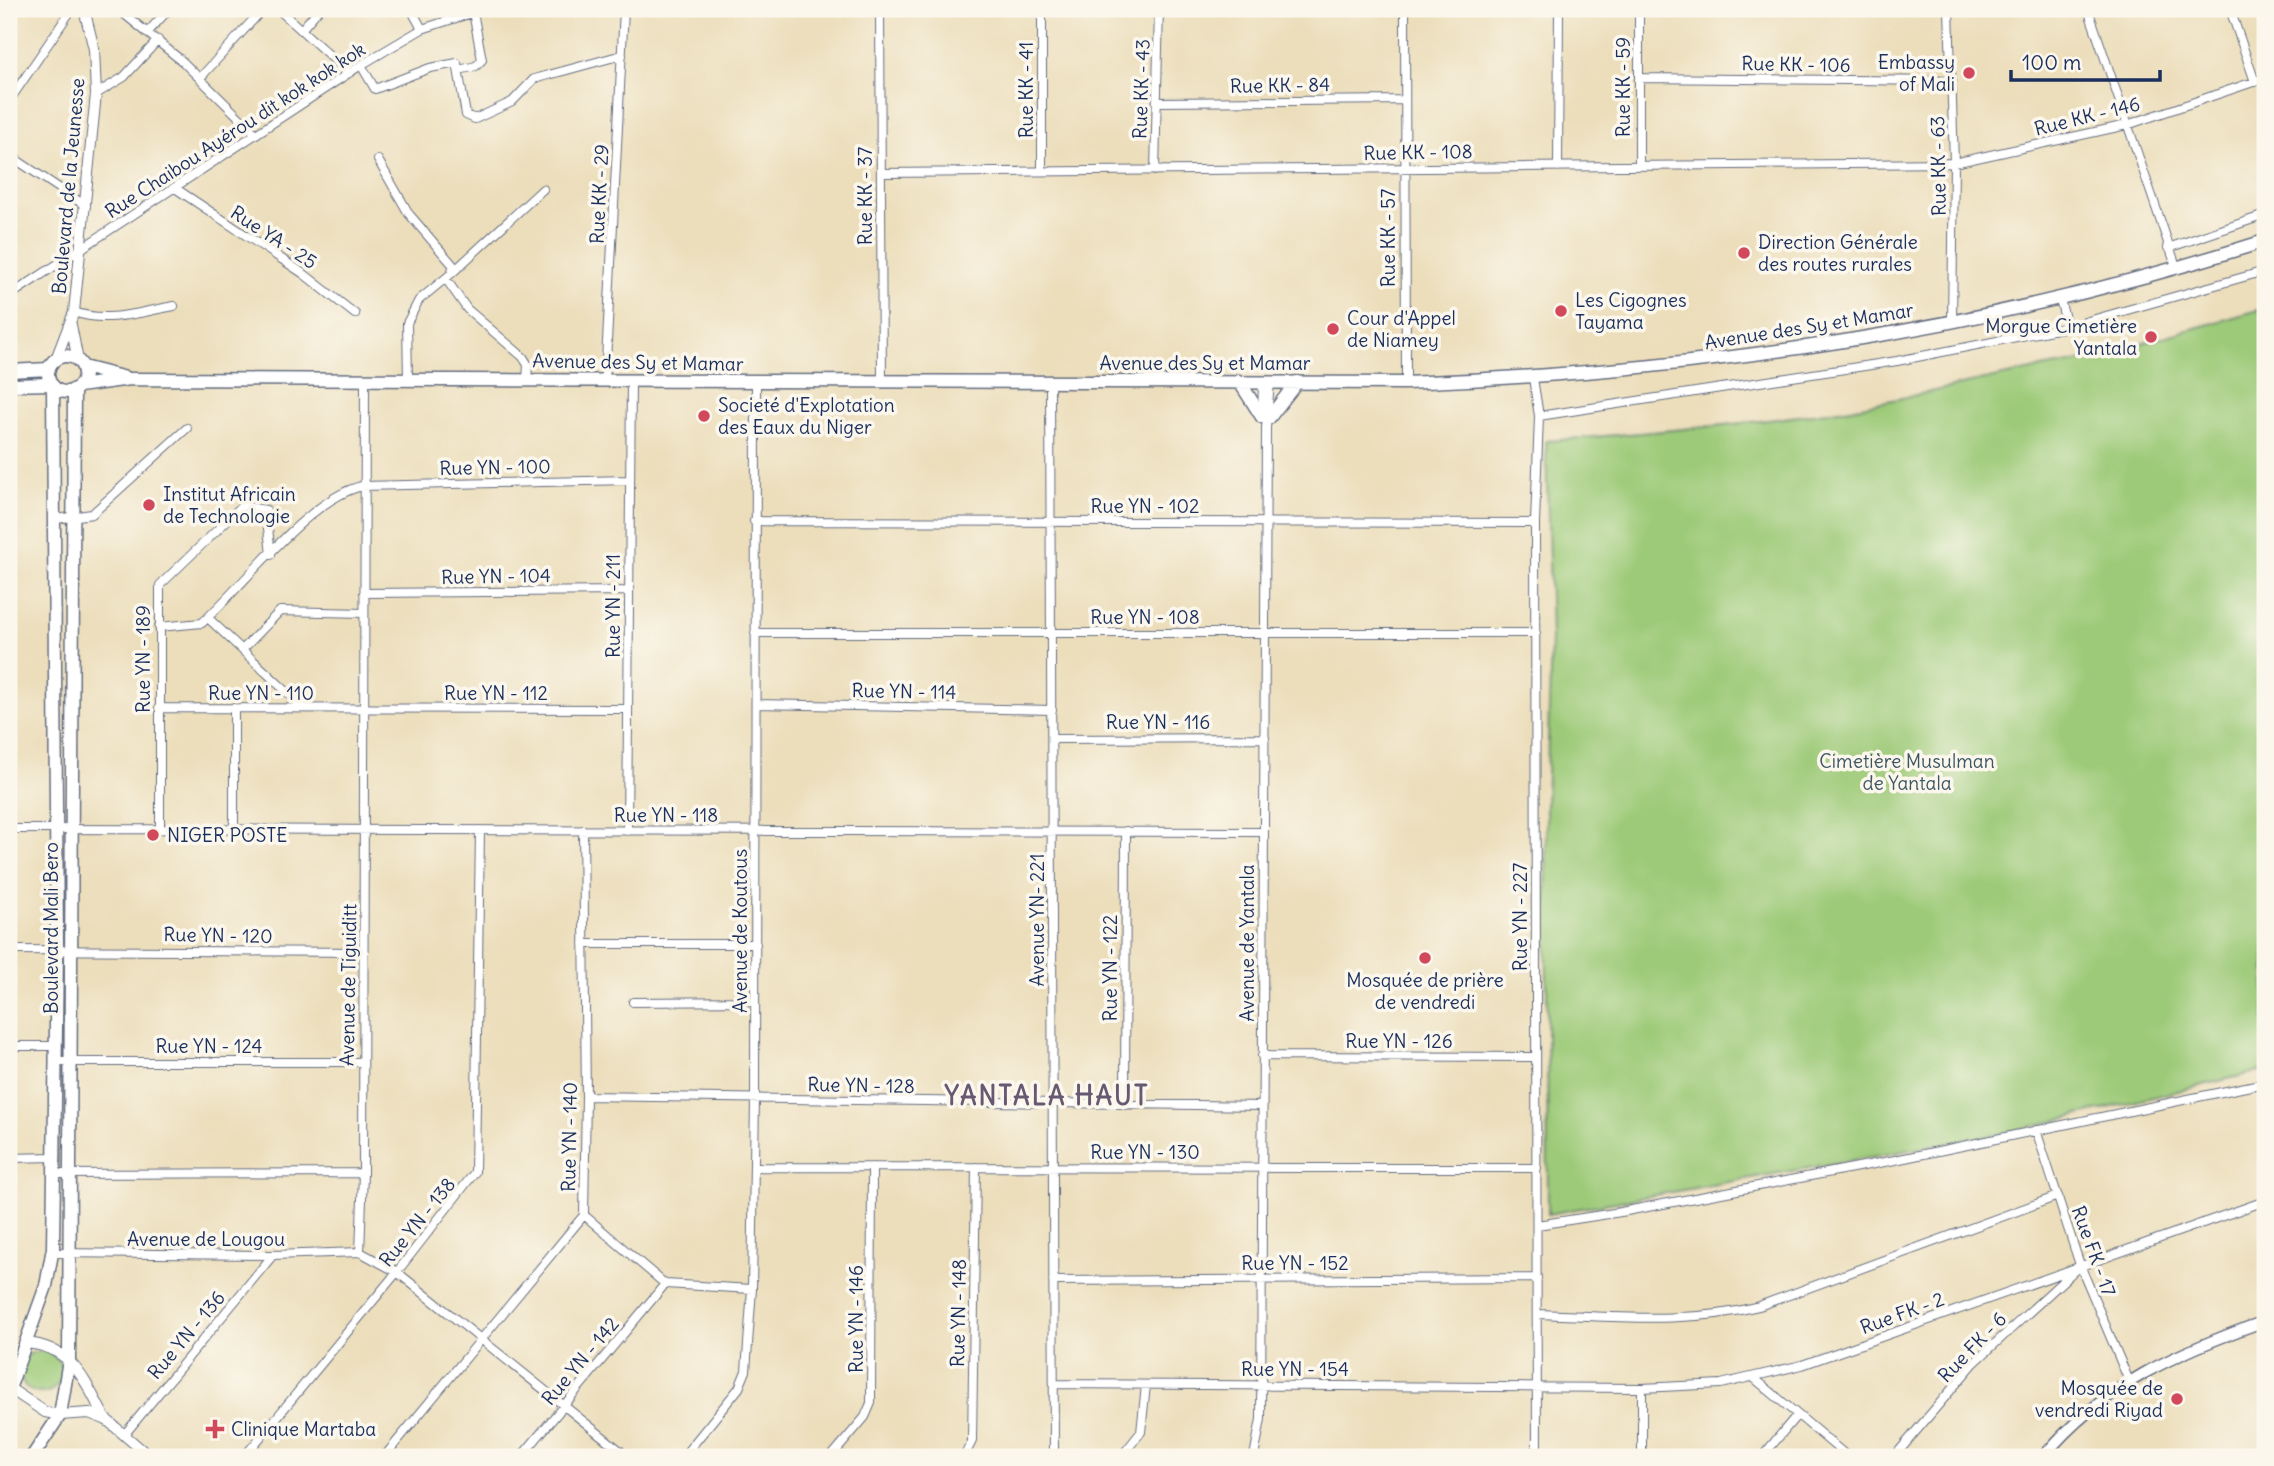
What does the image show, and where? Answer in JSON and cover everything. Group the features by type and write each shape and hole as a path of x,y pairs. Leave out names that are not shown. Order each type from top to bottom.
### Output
{"main road":[{"name":"Avenue des Sy et Mamar","path":"76,387 130,379 1406,383 1533,378 1740,358 1952,323 2177,269 2265,241"},
{"path":"9,371 53,364 68,356 80,364 76,387 65,391 52,385 9,385"},
{"path":"52,385 53,364"},
{"name":"Avenue des Sy et Mamar","path":"80,364 130,379"},
{"path":"1238,381 1266,421 1297,383"},
{"name":"Boulevard Mali Bero","path":"9,1389 46,1286 52,1253 57,950 56,519 52,385"},
{"name":"Boulevard Mali Bero","path":"33,1457 60,1415 69,1360 72,1174 72,517 76,387"},
{"path":"2047,1456 2079,1419 2129,1381 2184,1350 2265,1321"}],"street":[{"path":"9,101 72,9"},
{"name":"Boulevard de la Jeunesse","path":"53,364 74,313 96,94 94,49 84,9"},
{"path":"118,9 200,78 256,134"},
{"path":"147,33 169,9"},
{"path":"200,78 262,9"},
{"path":"278,9 349,73"},
{"path":"301,30 319,9"},
{"path":"411,9 422,29"},
{"name":"Rue Chaibou Ayérou dit kok kok kok","path":"9,296 361,65 422,29 484,9"},
{"name":"Rue KK - 29","path":"605,381 624,9"},
{"name":"Rue KK - 37","path":"880,9 882,383"},
{"name":"Rue KK - 41","path":"1042,9 1042,172"},
{"name":"Rue KK - 43","path":"1155,171 1159,9"},
{"name":"Rue KK - 57","path":"1405,9 1406,383"},
{"path":"1558,167 1559,9"},
{"name":"Rue KK - 59","path":"1639,9 1639,166"},
{"name":"Rue KK - 63","path":"1949,9 1954,163 1952,323"},
{"path":"2088,9 2177,269"},
{"path":"2230,9 2255,82"},
{"path":"459,70 476,66 482,60 473,12"},
{"path":"96,94 124,77 158,40"},
{"path":"361,65 374,89 452,62 457,63 466,115 475,119 512,102 534,79 622,55"},
{"name":"Rue KK - 106","path":"1639,78 1952,81"},
{"name":"Rue KK - 146","path":"1954,163 2127,125 2265,78"},
{"name":"Rue KK - 84","path":"1157,103 1404,100"},
{"path":"9,155 86,206"},
{"path":"378,160 409,214 453,265 449,276 467,309 523,357 528,365 527,380"},
{"name":"Rue KK - 108","path":"881,173 1954,163"},
{"name":"Rue YA - 25","path":"175,188 304,274 355,314"},
{"path":"408,380 407,323 419,300 449,276 543,189"},
{"path":"2168,248 2265,215"},
{"path":"1539,416 1897,361 2067,327 2265,271"},
{"path":"2060,299 2067,327"},
{"path":"74,313 91,318 104,318 174,306"},
{"path":"71,324 80,364"},
{"name":"Rue YN - 227","path":"1533,378 1539,416 1535,523 1537,1457"},
{"name":"Avenue de Tiguiditt","path":"360,1252 365,830 362,486 365,380"},
{"name":"Rue YN - 211","path":"627,831 631,381"},
{"name":"Avenue de Yantala","path":"1254,1457 1260,1436 1262,1278 1266,382"},
{"name":"Avenue de Koutous","path":"683,1457 744,1380 752,1289 756,944 756,383"},
{"name":"Avenue YN- 221","path":"1050,383 1054,1457"},
{"path":"56,519 92,514 187,428"},
{"name":"Rue YN - 100","path":"362,486 629,480"},
{"path":"159,626 199,624 208,618 325,502 343,490 362,486"},
{"name":"Rue YN - 189","path":"160,830 161,583 241,507 266,510 271,555"},
{"name":"Rue YN - 102","path":"754,521 1535,523"},
{"name":"Rue YN - 104","path":"364,593 629,591"},
{"path":"243,649 280,611 364,612"},
{"path":"208,618 304,708"},
{"name":"Rue YN - 108","path":"755,633 1536,633"},
{"name":"Rue YN - 114","path":"757,704 1052,710"},
{"name":"Rue YN - 110","path":"159,708 364,708"},
{"path":"234,708 234,829"},
{"name":"Rue YN - 112","path":"364,708 628,709"},
{"name":"Rue YN - 116","path":"1052,739 1265,738"},
{"name":"Rue YN - 118","path":"9,830 1262,832"},
{"name":"Rue YN - 138","path":"244,1457 471,1179 477,1164 480,830"},
{"name":"Rue YN - 140","path":"384,1457 583,1215 586,1097 583,831"},
{"name":"Rue YN - 122","path":"1125,1105 1126,831"},
{"path":"584,944 756,944"},
{"name":"Rue YN - 120","path":"9,950 364,952"},
{"path":"633,1002 755,1001"},
{"path":"9,1046 55,1046"},
{"name":"Rue YN - 126","path":"1262,1056 1535,1057"},
{"name":"Rue YN - 124","path":"55,1062 362,1062"},
{"path":"1537,1225 1621,1212 2265,1083"},
{"name":"Rue YN - 128","path":"586,1097 1262,1106"},
{"name":"Rue FK - 17","path":"2036,1130 2080,1265 2129,1381"},
{"path":"9,1158 55,1157"},
{"name":"Rue YN - 130","path":"754,1167 1537,1168"},
{"name":"Rue YN - 146","path":"831,1457 865,1416 871,1403 872,1167"},
{"name":"Rue YN - 148","path":"964,1457 972,1441 976,1167"},
{"path":"54,1174 363,1172"},
{"path":"1537,1314 1679,1318 1720,1316 1759,1306 2058,1196"},
{"name":"Rue FK - 2","path":"1536,1386 1642,1388 1754,1378 1801,1365 2265,1201"},
{"path":"583,1215 665,1284 752,1289"},
{"path":"360,1252 397,1272 628,1457"},
{"name":"Avenue de Lougou","path":"52,1253 273,1255 360,1252"},
{"name":"Rue YN - 136","path":"124,1435 273,1255"},
{"name":"Rue FK - 6","path":"1894,1457 1974,1363 2080,1265"},
{"name":"Rue YN - 152","path":"1053,1280 1537,1278"},
{"name":"Rue YN - 142","path":"521,1457 665,1284"},
{"path":"25,1343 51,1347 69,1360 107,1420 150,1457"},
{"path":"1754,1378 1848,1457"},
{"name":"Rue YN - 154","path":"1054,1384 1536,1386"},
{"path":"1121,1457 1141,1432 1146,1385"},
{"path":"1642,1388 1642,1457"},
{"path":"9,1389 34,1407 60,1415 81,1412 107,1420"},
{"path":"1762,1457 1797,1415"},
{"path":"2260,1457 2265,1455"}],"green space":[{"name":"Cimetière Musulman de Yantala","path":"2265,308 2265,1070 2000,1134 1548,1214 1546,810 1551,638 1546,441 1721,425 1857,407 2076,362"},
{"path":"41,1351 56,1357 62,1372 56,1387 41,1393 26,1387 20,1372 26,1357"}],"place":[{"name":"Embassy of Mali","path":"1969,73"},
{"name":"Direction Générale des routes rurales","path":"1744,253"},
{"name":"Les Cigognes Tayama","path":"1561,311"},
{"name":"Cour d'Appel de Niamey","path":"1333,329"},
{"name":"Morgue Cimetière Yantala","path":"2151,337"},
{"name":"Societé d'Explotation des Eaux du Niger","path":"704,416"},
{"name":"Institut Africain de Technologie","path":"149,505"},
{"name":"NIGER POSTE","path":"153,835"},
{"name":"Mosquée de prière de vendredi","path":"1425,958"},
{"name":"Mosquée de vendredi Riyad","path":"2177,1399"},
{"name":"Clinique Martaba","path":"215,1429"}],"district":[{"name":"YANTALA HAUT","path":"1047,1095"}]}
